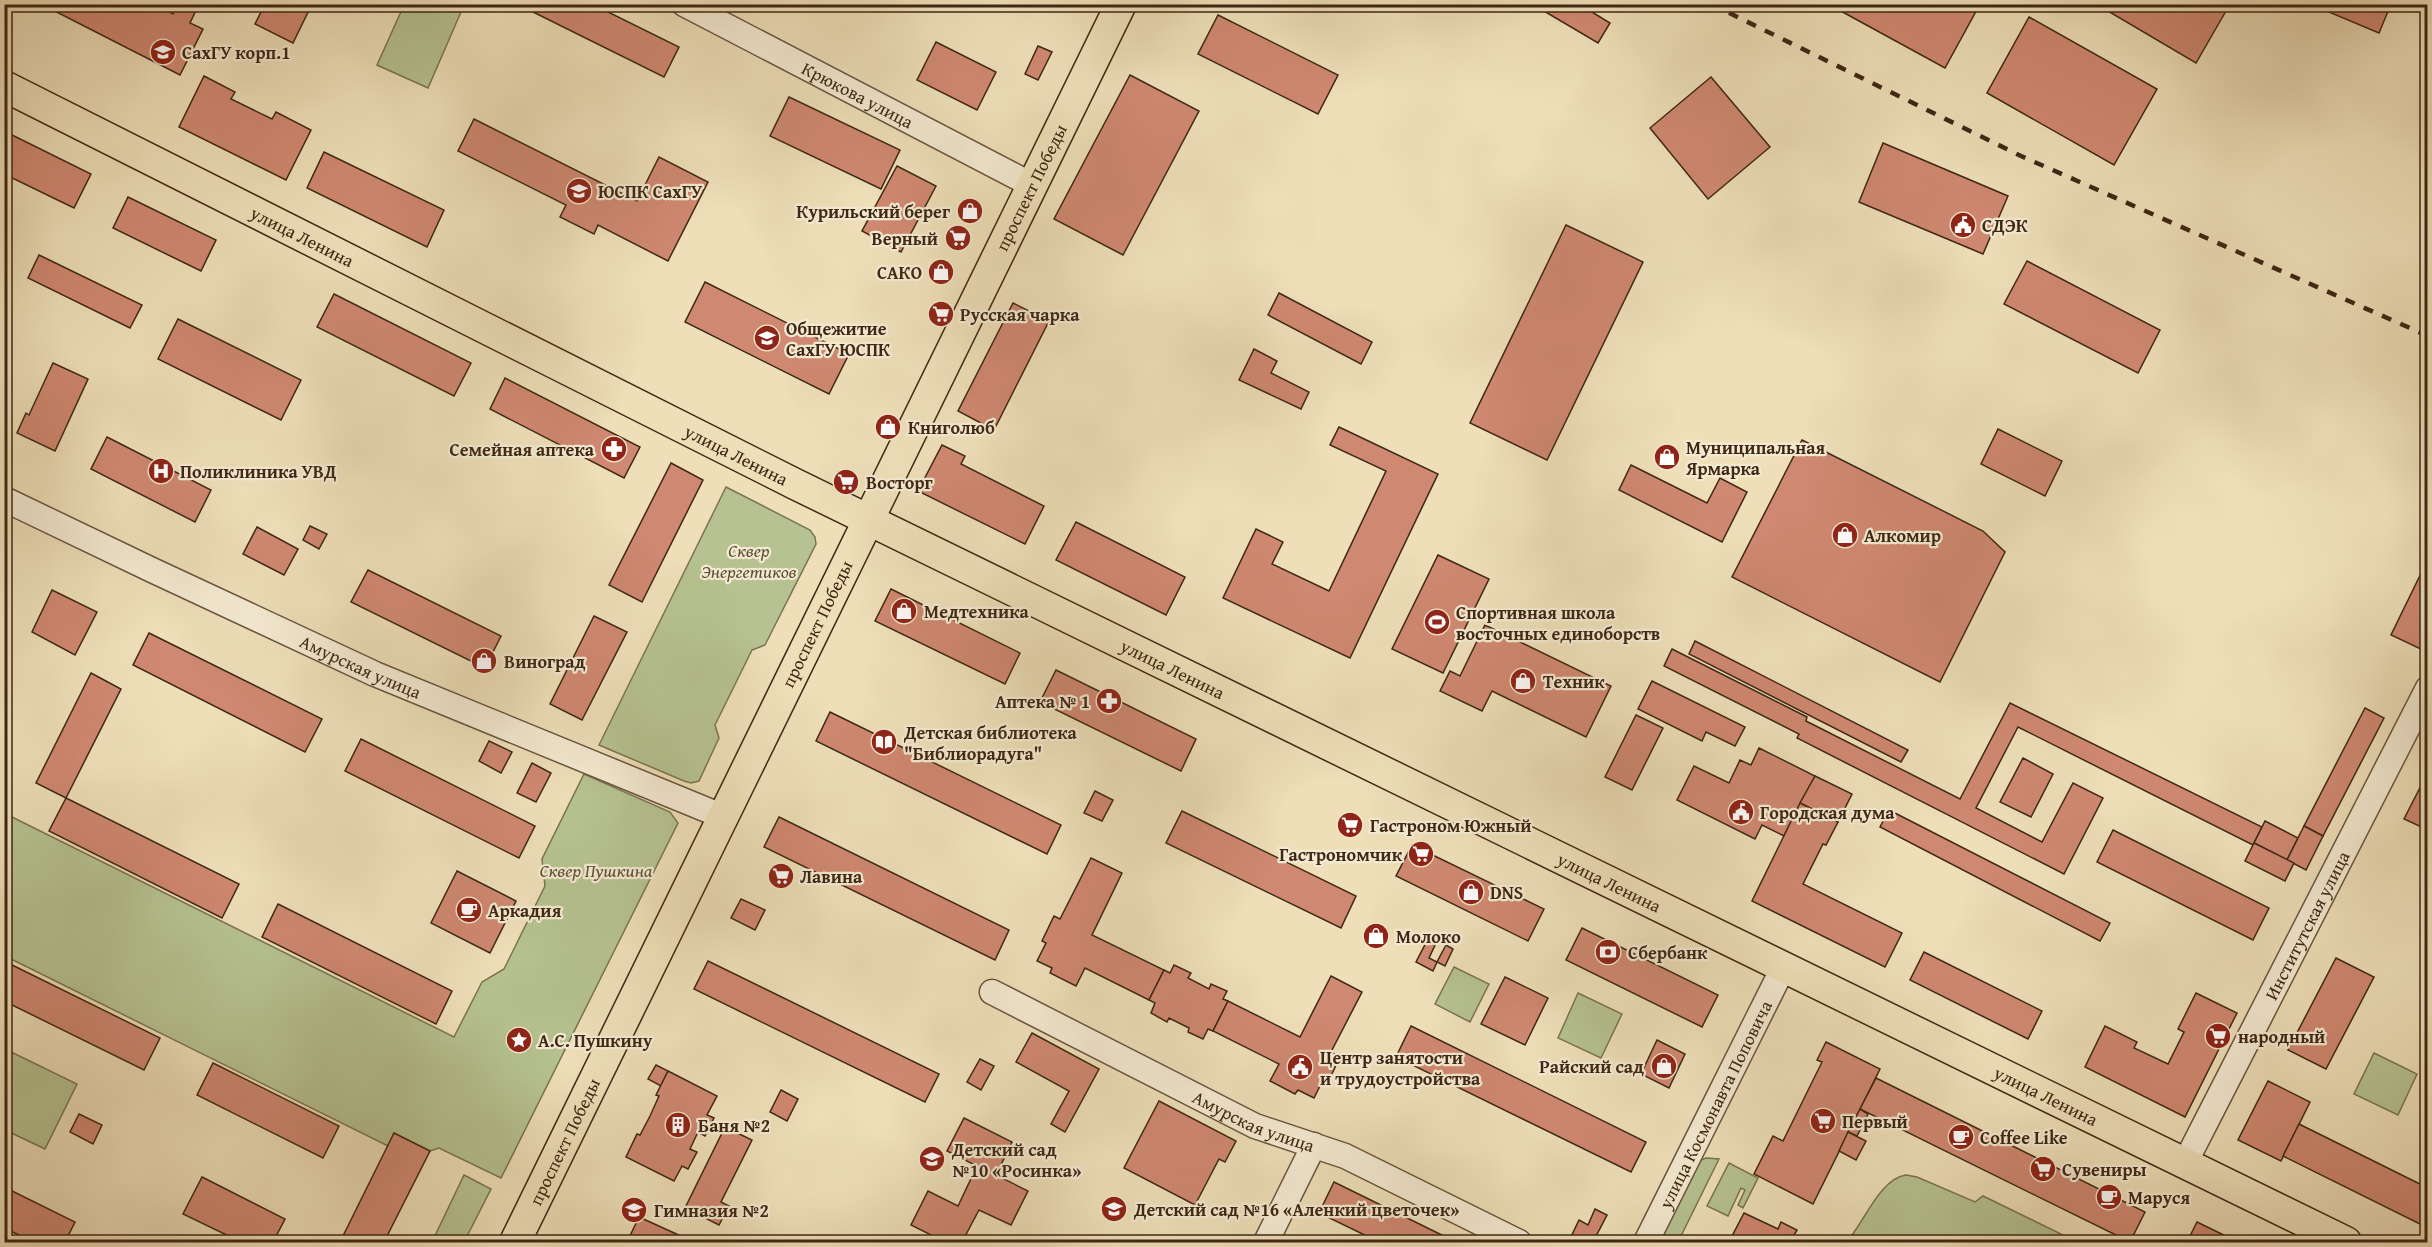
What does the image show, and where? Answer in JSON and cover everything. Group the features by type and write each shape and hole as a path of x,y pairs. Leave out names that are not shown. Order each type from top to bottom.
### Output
{"main road":[{"name":"проспект Победы","path":"515,1242 724,817 919,412 1121,4"},
{"name":"улица Ленина","path":"4,86 416,295 869,519 2346,1242"}],"street":[{"name":"Крюкова улица","path":"684,4 1032,185"},
{"name":"Амурская улица","path":"4,499 375,674 724,817"},
{"name":"Институтская улица","path":"2185,1163 2427,688"},
{"name":"улица Космонавта Поповича","path":"1646,1242 1784,966"},
{"name":"Амурская улица","path":"992,992 1255,1126 1345,1156 1519,1242"},
{"path":"1266,1242 1314,1145"}],"green space":[{"path":"404,5 445,5 461,12 428,88 377,65"},
{"name":"Сквер Энергетиков","path":"726,487 810,530 815,537 816,544 765,645 752,650 715,725 719,738 699,781 691,783 599,745"},
{"name":"Сквер Пушкина","path":"584,774 670,812 678,823 501,1178 439,1148 430,1151 394,1133 388,1146 5,956 4,813 454,1037 482,982 504,969 545,886 542,859"},
{"path":"1454,967 1489,984 1470,1022 1435,1004"},
{"path":"1578,993 1622,1014 1601,1058 1558,1038"},
{"path":"5,1049 77,1084 45,1149 5,1130"},
{"path":"2374,1053 2417,1074 2398,1115 2354,1094"},
{"path":"1706,1158 1719,1159 1678,1242 1659,1242 1699,1161"},
{"path":"1729,1163 1758,1178 1743,1208 1738,1205 1745,1190 1741,1188 1728,1216 1707,1206"},
{"path":"464,1175 491,1189 464,1242 432,1242"},
{"path":"1906,1175 1917,1177 1975,1202 1983,1196 2065,1236 2067,1242 1849,1242 1875,1199 1889,1183"}],"building":[{"name":"СахГУ корп.1","path":"41,4 155,4 173,14 178,4 199,4 190,23 203,29 180,75"},
{"path":"265,4 312,4 293,43 255,24"},
{"path":"517,4 592,4 679,47 664,77"},
{"path":"1532,4 1579,4 1610,23 1598,43"},
{"path":"1828,4 1980,4 1945,68"},
{"path":"2096,4 2230,4 2196,63"},
{"path":"2310,4 2391,4 2379,33"},
{"path":"1218,15 1338,75 1318,114 1198,54"},
{"path":"2029,17 2157,89 2114,165 1987,93"},
{"path":"936,42 996,72 977,110 917,80"},
{"path":"1038,46 1052,52 1038,80 1025,74"},
{"path":"1130,75 1199,111 1123,255 1054,219"},
{"path":"204,76 235,92 231,99 272,119 276,112 311,130 286,180 179,127"},
{"path":"1711,77 1770,147 1708,199 1650,128"},
{"path":"789,97 900,150 881,189 770,136"},
{"name":"ЮСПК СахГУ","path":"474,119 637,201 659,157 708,182 668,261 598,225 594,234 560,217 566,205 458,151"},
{"path":"4,131 91,174 74,208 4,174"},
{"path":"1883,143 2008,196 1983,254 1859,202"},
{"path":"324,152 444,210 427,247 307,188"},
{"path":"897,166 936,186 901,252 862,231"},
{"path":"128,197 216,240 201,271 113,228"},
{"path":"1566,225 1643,262 1547,460 1470,423"},
{"path":"39,255 142,305 130,328 28,278"},
{"path":"2027,261 2160,330 2138,373 2004,304"},
{"name":"Общежитие СахГУ ЮСПК","path":"705,282 849,354 829,394 685,322"},
{"path":"1279,293 1372,342 1361,364 1268,315"},
{"path":"334,294 471,363 454,396 317,327"},
{"path":"1013,303 1049,321 994,430 958,411"},
{"path":"178,319 301,380 281,420 158,359"},
{"path":"1254,349 1277,361 1271,373 1309,392 1301,409 1239,380"},
{"path":"53,363 88,379 55,451 17,433 26,413 29,415"},
{"path":"505,378 640,447 624,478 490,409"},
{"path":"1339,427 1438,474 1350,658 1223,598 1256,529 1283,542 1272,564 1329,591 1386,471 1330,445"},
{"path":"1998,429 2062,461 2045,496 1981,464"},
{"path":"107,437 211,490 195,522 91,469"},
{"path":"1802,440 1983,531 2005,552 1940,682 1732,577"},
{"path":"942,445 965,456 961,464 1044,506 1025,544 918,491"},
{"path":"671,463 703,480 642,602 609,585"},
{"path":"1631,465 1707,503 1720,478 1747,492 1722,542 1619,490"},
{"path":"1076,522 1185,577 1166,615 1056,560"},
{"path":"310,526 327,534 319,549 303,540"},
{"path":"257,527 298,549 284,575 243,554"},
{"name":"Спортивная школа восточных единоборств","path":"1438,555 1489,579 1443,673 1392,649"},
{"path":"2428,559 2428,645 2425,651 2391,635"},
{"path":"368,570 501,636 485,668 351,602"},
{"path":"891,589 1020,653 1005,684 875,621"},
{"path":"52,590 97,612 75,655 32,632"},
{"path":"594,616 627,632 582,720 550,704"},
{"name":"Техник","path":"1485,625 1611,686 1586,737 1492,691 1482,711 1440,691 1450,671 1460,676"},
{"path":"149,633 322,719 305,752 133,665"},
{"path":"1695,641 1908,750 1901,762 1689,654"},
{"path":"1672,649 1807,717 1806,721 1960,799 2010,703 2262,827 2253,845 2018,727 1976,808 2042,842 2073,783 2103,798 2064,874 1797,738 1799,734 1664,666"},
{"path":"1056,670 1196,739 1181,771 1040,702"},
{"path":"91,673 121,689 66,798 36,783"},
{"path":"1652,681 1745,727 1735,746 1706,732 1702,741 1638,709"},
{"path":"2365,708 2384,718 2323,836 2304,826"},
{"path":"830,712 1061,825 1047,854 816,741"},
{"path":"1636,715 1663,728 1632,790 1605,777"},
{"path":"361,739 535,826 519,858 345,771"},
{"path":"489,741 512,752 501,773 479,761"},
{"path":"1759,748 1815,776 1784,836 1762,825 1755,839 1677,800 1694,766 1729,783 1740,760 1751,765"},
{"path":"2023,758 2053,774 2031,817 2000,802"},
{"path":"532,763 551,773 536,802 517,793"},
{"path":"2428,772 2428,830 2404,819"},
{"path":"1815,776 1852,794 1838,822 1800,803"},
{"path":"1095,791 1113,800 1102,821 1084,813"},
{"path":"66,798 239,884 222,918 49,831"},
{"path":"1800,803 1838,822 1826,845 1823,844 1803,884 1902,933 1885,967 1752,901"},
{"path":"1889,810 2110,923 2100,941 1880,827"},
{"path":"1182,811 1356,896 1341,928 1166,843"},
{"path":"779,817 1009,930 995,960 764,847"},
{"path":"2265,821 2298,838 2287,860 2254,843"},
{"path":"2304,826 2323,836 2306,870 2287,860"},
{"path":"2113,830 2269,908 2253,940 2097,862"},
{"path":"2254,843 2294,863 2285,881 2245,861"},
{"path":"1412,845 1544,909 1528,941 1396,876"},
{"path":"1091,858 1122,873 1092,935 1164,970 1149,1000 1085,968 1076,986 1050,973 1052,968 1037,961 1046,943 1042,941 1054,916 1060,919"},
{"path":"457,871 516,901 490,953 431,923"},
{"path":"741,899 765,910 755,930 731,918"},
{"path":"278,904 452,991 436,1024 262,937"},
{"path":"1582,928 1718,995 1702,1027 1566,960"},
{"path":"1429,937 1437,941 1429,958 1437,962 1433,971 1416,962"},
{"path":"1446,945 1453,949 1445,966 1437,962"},
{"path":"1924,952 2042,1011 2028,1039 1910,980"},
{"path":"2336,958 2374,977 2326,1069 2288,1050"},
{"path":"4,961 160,1038 144,1070 4,1001"},
{"path":"708,961 939,1074 925,1102 694,989"},
{"path":"1174,965 1191,973 1188,978 1209,989 1211,984 1227,991 1223,999 1228,1001 1213,1031 1208,1029 1203,1039 1188,1032 1189,1028 1169,1018 1167,1022 1151,1013 1155,1003 1149,1000 1164,970 1170,973"},
{"path":"1331,976 1362,992 1331,1052 1340,1057 1326,1086 1321,1084 1314,1098 1298,1090 1295,1094 1270,1081 1279,1064 1213,1031 1228,1001 1300,1037"},
{"path":"1505,977 1548,998 1525,1045 1481,1024"},
{"path":"2196,993 2237,1013 2185,1117 2085,1067 2105,1026 2137,1042 2134,1048 2168,1064 2184,1032 2178,1029"},
{"path":"1411,1026 1646,1142 1631,1172 1396,1057"},
{"path":"1032,1033 1099,1069 1065,1132 1051,1124 1069,1091 1016,1062"},
{"path":"1657,1040 1685,1054 1669,1088 1641,1074"},
{"name":"Первый","path":"1826,1042 1880,1069 1813,1204 1754,1174 1773,1136 1783,1141 1822,1062 1817,1060"},
{"path":"980,1059 994,1066 981,1090 967,1082"},
{"path":"213,1063 339,1126 323,1158 197,1095"},
{"path":"656,1065 668,1071 661,1086 648,1079"},
{"name":"Баня №2","path":"668,1071 717,1096 707,1115 714,1118 705,1136 698,1132 690,1149 697,1152 688,1169 682,1166 674,1181 626,1157 637,1134 640,1135 650,1116 659,1096 656,1095"},
{"path":"1876,1078 2145,1212 2130,1242 1860,1109"},
{"path":"2268,1081 2310,1102 2281,1161 2238,1140"},
{"path":"781,1090 798,1099 787,1121 770,1112"},
{"path":"1159,1101 1236,1141 1225,1162 1219,1159 1195,1205 1124,1168"},
{"path":"1860,1109 1868,1114 1857,1136 1848,1132"},
{"path":"79,1114 102,1125 93,1144 70,1132"},
{"path":"964,1118 1012,1142 996,1175 1028,1191 1011,1225 979,1210 962,1242 940,1242 941,1240 911,1225 928,1191 958,1206 977,1166 947,1151"},
{"path":"2299,1124 2428,1188 2428,1228 2283,1156"},
{"path":"725,1127 752,1140 721,1202 729,1206 719,1225 685,1208"},
{"path":"1848,1132 1866,1141 1856,1160 1839,1151"},
{"path":"394,1133 430,1151 384,1242 340,1242"},
{"path":"202,1177 285,1219 273,1242 241,1242 183,1214"},
{"path":"1334,1182 1456,1242 1379,1242 1319,1213"},
{"path":"4,1187 75,1222 65,1242 34,1242 4,1228"},
{"path":"1595,1209 1607,1215 1593,1242 1569,1241 1579,1220 1588,1225"},
{"path":"1744,1213 1778,1229 1781,1222 1797,1230 1790,1242 1734,1242 1730,1240"},
{"path":"639,1217 694,1242 627,1242"},
{"path":"2197,1222 2238,1242 2187,1242"}],"railway":[{"path":"1711,4 2021,156 2428,336"}],"place":[{"name":"СахГУ корп.1","path":"163,52"},
{"name":"ЮСПК СахГУ","path":"579,191"},
{"name":"Курильский берег","path":"970,211"},
{"name":"СДЭК","path":"1963,225"},
{"name":"Верный","path":"958,238"},
{"name":"САКО","path":"941,272"},
{"name":"Русская чарка","path":"941,314"},
{"name":"Общежитие СахГУ ЮСПК","path":"767,338"},
{"name":"Книголюб","path":"888,427"},
{"name":"Семейная аптека","path":"614,449"},
{"name":"Муниципальная Ярмарка","path":"1667,457"},
{"name":"Поликлиника УВД","path":"161,471"},
{"name":"Восторг","path":"846,482"},
{"name":"Алкомир","path":"1845,535"},
{"name":"Медтехника","path":"904,611"},
{"name":"Спортивная школа восточных единоборств","path":"1437,622"},
{"name":"Виноград","path":"484,661"},
{"name":"Техник","path":"1523,681"},
{"name":"Аптека № 1","path":"1109,701"},
{"name":"Детская библиотека \"Библиорадуга\"","path":"884,742"},
{"name":"Городская дума","path":"1741,812"},
{"name":"Гастроном Южный","path":"1350,825"},
{"name":"Гастрономчик","path":"1421,854"},
{"name":"Лавина","path":"781,876"},
{"name":"DNS","path":"1471,892"},
{"name":"Аркадия","path":"469,910"},
{"name":"Молоко","path":"1376,936"},
{"name":"Сбербанк","path":"1608,952"},
{"name":"народный","path":"2218,1036"},
{"name":"А.С. Пушкину","path":"519,1040"},
{"name":"Райский сад","path":"1664,1066"},
{"name":"Центр занятости и трудоустройства","path":"1300,1067"},
{"name":"Первый","path":"1823,1121"},
{"name":"Баня №2","path":"678,1125"},
{"name":"Coffee Like","path":"1961,1137"},
{"name":"Детский сад №10 «Росинка»","path":"932,1159"},
{"name":"Сувениры","path":"2043,1169"},
{"name":"Маруся","path":"2109,1197"},
{"name":"Детский сад №16 «Аленкий цветочек»","path":"1114,1209"},
{"name":"Гимназия №2","path":"634,1210"}]}
